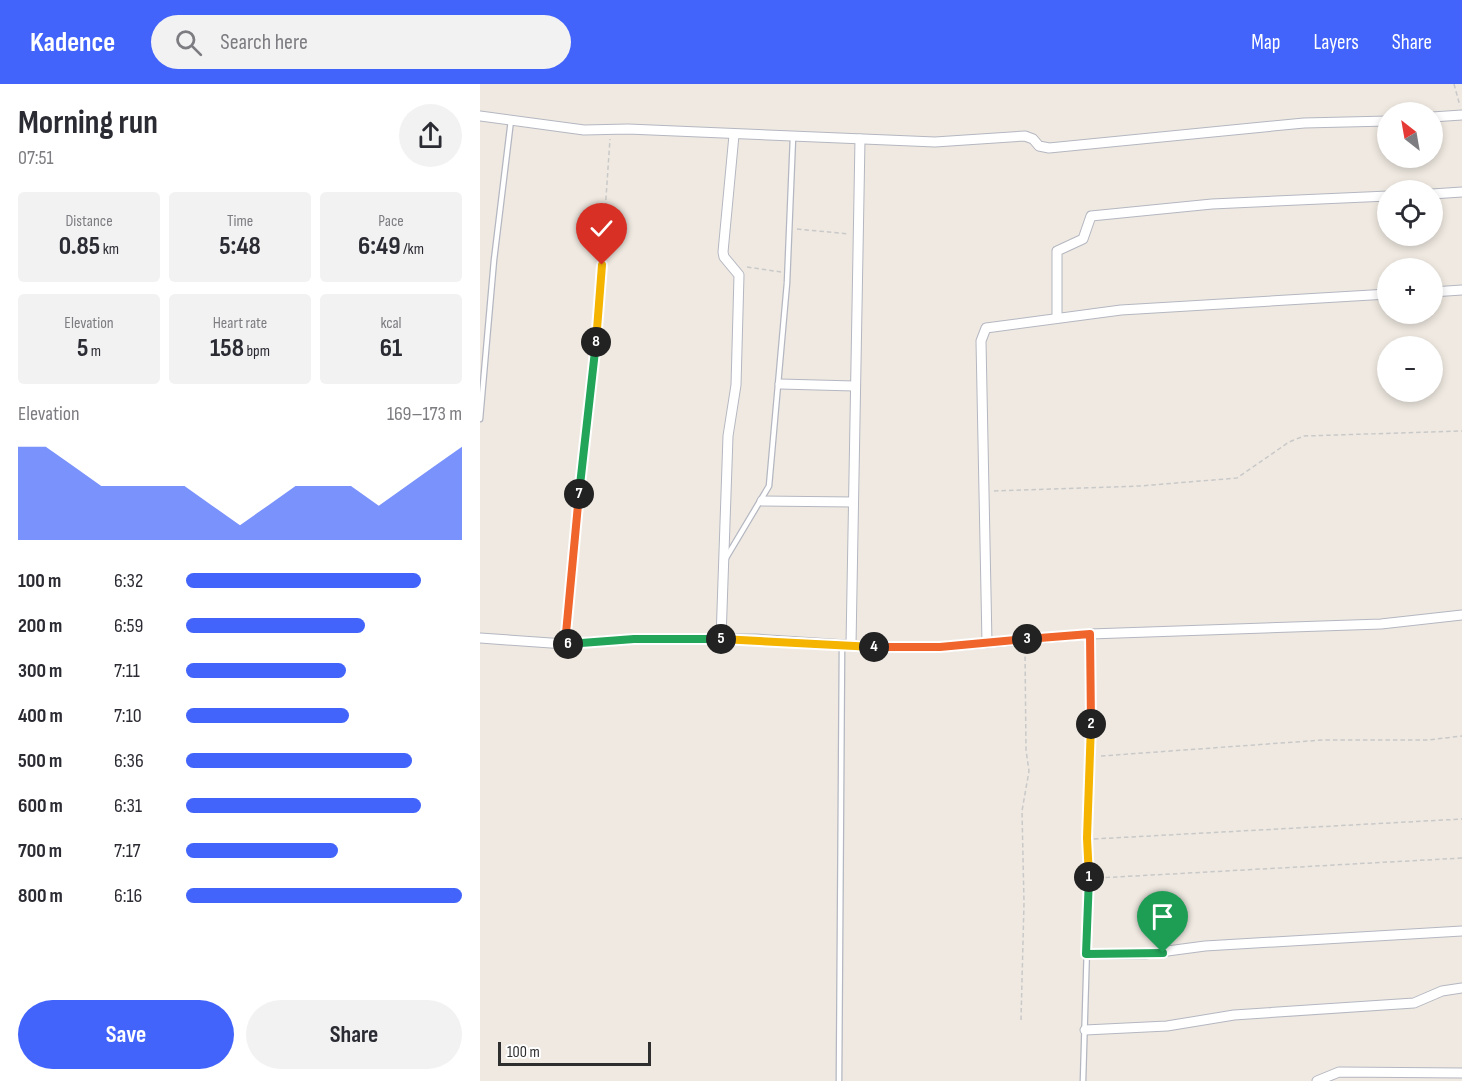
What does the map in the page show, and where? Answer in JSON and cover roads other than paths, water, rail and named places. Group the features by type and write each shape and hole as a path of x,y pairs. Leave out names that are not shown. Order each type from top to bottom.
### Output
{"street":[{"path":"1443,116 1461,115"},
{"path":"480,117 584,130 610,129 951,142 1025,136 1030,137 1039,146 1049,148 1304,123 1377,121"},
{"path":"721,639 728,436 736,385 740,275 724,257 723,252 734,135"},
{"path":"846,645 853,501 860,139"},
{"path":"1443,193 1462,192"},
{"path":"1057,318 1057,251 1083,239 1091,216 1212,204 1377,196"},
{"path":"1443,291 1462,290"},
{"path":"987,643 983,331 994,326 1143,308 1377,295"},
{"path":"780,384 854,386"},
{"path":"762,501 853,501"},
{"path":"480,638 565,644 634,639 721,639 940,647 1090,634 1380,624 1462,615"},
{"path":"1086,954 1145,954 1205,946 1462,931"},
{"path":"1085,1030 1167,1026 1234,1015 1414,1003 1442,991 1462,988"},
{"path":"1317,1081 1339,1072 1462,1073"}],"lane":[{"path":"480,419 494,260 511,120"},
{"path":"723,563 769,486 780,384 788,273 793,137"},
{"path":"1083,1081 1089,878 1087,838 1092,756 1090,634"},
{"path":"839,1081 846,645"}]}
